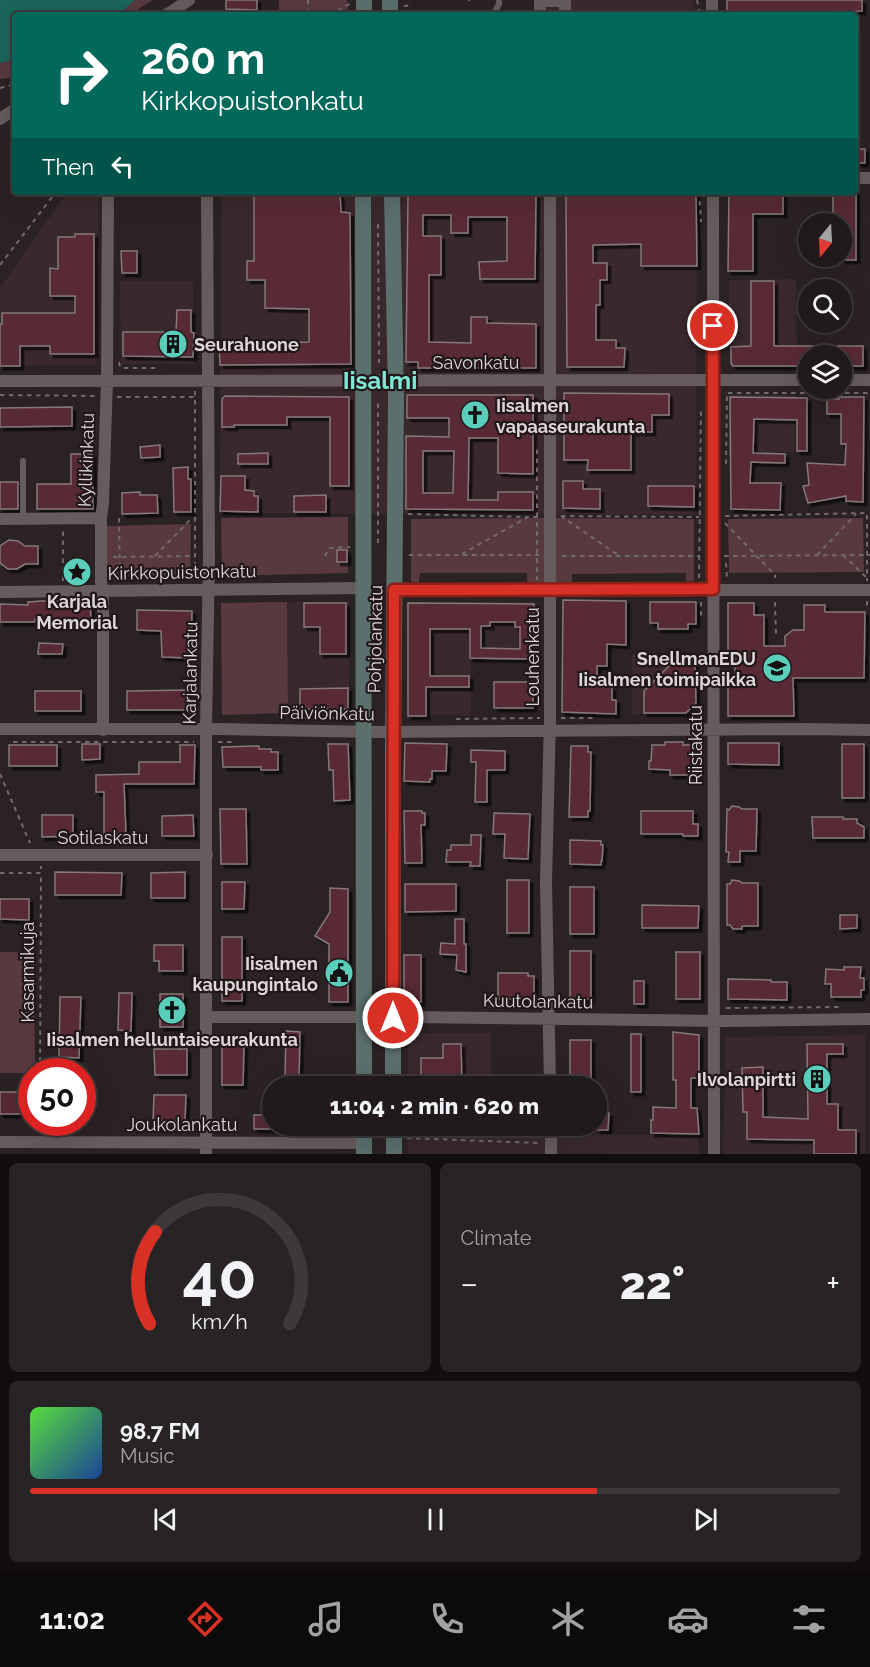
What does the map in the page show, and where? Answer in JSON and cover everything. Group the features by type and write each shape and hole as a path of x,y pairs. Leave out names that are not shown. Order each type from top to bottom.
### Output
{"main road":[{"name":"Pohjolankatu","path":"363,195 376,367"},
{"name":"Pohjolankatu","path":"364,1076 364,588 376,367 392,195"},
{"name":"Pohjolankatu","path":"376,367 396,380 393,1076"},
{"path":"393,1154 398,1136"}],"street":[{"path":"171,12 189,0"},
{"path":"540,12 540,1 565,1 565,12"},
{"name":"Kyllikinkatu","path":"103,730 101,518 107,380 108,195"},
{"name":"Karjalankatu","path":"206,1148 209,589 207,195"},
{"name":"Louhenkatu","path":"550,195 550,589 546,882 550,1076"},
{"name":"Riistakatu","path":"713,195 714,1154"},
{"name":"Savonkatu","path":"0,381 207,381 376,367 396,380 798,380"},
{"path":"852,380 870,380"},
{"path":"0,519 101,518"},
{"path":"394,590 727,589 868,586"},
{"name":"Kirkkopuistonkatu","path":"0,592 364,588"},
{"name":"Päiviönkatu","path":"0,729 103,730 207,735 364,731 870,730"},
{"name":"Sotilaskatu","path":"0,855 207,855"},
{"name":"Kuutolankatu","path":"207,1017 713,1021 870,1019"},
{"name":"Joukolankatu","path":"0,1142 206,1148 364,1148"}],"lane":[{"path":"23,461 23,519"}],"path":[{"path":"406,12 407,6"},
{"path":"0,265 54,195"},
{"path":"376,367 378,224"},
{"path":"120,367 159,368"},
{"path":"195,392 195,582"},
{"path":"726,469 727,393 870,393"},
{"path":"378,402 378,550"},
{"path":"725,534 725,516 867,513 867,610"},
{"path":"406,514 537,517 537,583"},
{"path":"816,555 856,514"},
{"path":"619,556 561,516 699,517"},
{"path":"460,555 528,517"},
{"path":"63,518 63,591"},
{"path":"119,518 120,583"},
{"path":"154,557 190,520 194,519"},
{"path":"725,523 774,575"},
{"path":"325,556 329,548 351,547"},
{"path":"406,555 545,555"},
{"path":"843,555 868,586"},
{"path":"727,589 725,556 868,555"},
{"path":"101,557 195,556"},
{"path":"561,556 699,556 701,623"},
{"path":"775,599 776,634"},
{"path":"13,742 207,735 240,742"},
{"path":"0,774 30,841 30,855"},
{"name":"Kasarmikuja","path":"40,1058 42,863"},
{"path":"0,873 41,873"},
{"path":"435,1136 551,1149"}],"shaded area":[{"path":"0,0 135,0 121,12 12,12 12,60 0,63"},
{"path":"135,0 153,0 134,12 121,12"},
{"path":"279,0 347,0 348,12 279,12"},
{"path":"537,0 694,0 695,12 537,12"},
{"path":"12,60 12,77 0,79 0,63"},
{"path":"65,195 99,195 97,365 0,366 0,288"},
{"path":"221,195 697,195 696,515 220,513"},
{"path":"796,279 797,366 730,367 729,280"},
{"path":"120,281 193,281 193,364 121,364"},
{"path":"729,395 795,395 795,452 729,452"},
{"path":"348,517 348,573 222,576 221,518"},
{"path":"546,518 545,583 527,582 527,573 420,573 419,582 411,582 411,519"},
{"path":"556,518 694,519 694,581 686,581 686,573 572,574 572,582 555,582"},
{"path":"863,518 864,572 729,573 728,519"},
{"path":"191,524 190,575 106,577 106,526"},
{"path":"287,602 349,602 349,713 288,713"},
{"path":"287,602 288,713 222,715 221,603"},
{"path":"406,602 534,602 534,660 471,660 471,715 407,715"},
{"path":"632,654 698,654 698,714 632,714"},
{"path":"0,952 34,952 35,1058 18,1058 18,1073 0,1073"},
{"path":"408,1033 491,1033 491,1076 408,1076"},
{"path":"865,1035 865,1154 723,1154 726,1037"},
{"path":"607,1135 698,1135 699,1154 408,1154 408,1136"}],"building":[{"path":"226,0 257,0 257,10 226,9"},
{"path":"727,0 862,0 862,11 727,12"},
{"path":"858,149 865,149 865,163 858,163"},
{"path":"254,195 340,195 341,212 350,213 351,364 220,365 219,344 309,342 309,309 265,308 265,280 247,280 247,261 254,261"},
{"path":"408,195 536,195 535,279 480,279 479,262 507,261 507,217 468,217 468,233 451,233 451,215 423,215 423,236 441,236 441,275 429,275 429,342 471,343 471,317 487,317 487,323 536,324 536,368 418,368 418,362 406,362"},
{"path":"566,195 696,195 697,266 641,266 641,244 593,245 593,263 607,263 607,280 600,280 600,305 596,305 596,340 616,340 616,348 625,348 624,367 567,367"},
{"path":"729,195 783,195 783,214 753,214 753,271 728,271"},
{"path":"833,195 856,195 856,260 852,260 852,213 833,213"},
{"path":"75,234 94,234 94,354 50,354 50,346 20,346 20,366 0,366 2,313 75,313 75,296 50,296 50,268 58,269 58,237 75,237"},
{"path":"121,251 137,251 137,273 122,273"},
{"path":"751,281 774,281 774,346 798,346 798,366 733,366 731,347 751,346"},
{"path":"177,310 191,310 191,332 194,333 193,357 123,356 123,332 176,332"},
{"path":"852,346 863,346 863,366 852,366"},
{"path":"564,393 669,394 669,415 652,415 652,432 631,432 631,470 587,470 588,460 564,460"},
{"path":"407,395 533,395 533,474 498,473 498,438 469,438 468,500 498,500 498,492 533,492 533,510 406,509 406,436 449,437 449,418 407,418","holes":["423,451 454,451 453,493 423,493"]},
{"path":"225,396 349,397 349,486 330,486 330,417 287,417 287,425 222,427 222,399"},
{"path":"730,397 807,399 807,451 797,451 797,420 754,419 753,453 785,454 785,463 751,462 750,483 781,483 780,510 731,509"},
{"path":"864,397 863,502 846,501 846,496 808,503 803,486 809,485 807,463 845,465 846,444 841,444 841,414 827,414 827,399"},
{"path":"72,407 72,426 0,427 0,408"},
{"path":"160,445 160,457 141,458 140,447"},
{"path":"268,453 268,464 238,464 238,454"},
{"path":"71,454 92,454 93,509 37,509 37,484 71,484"},
{"path":"188,467 188,479 191,479 191,512 174,512 173,468"},
{"path":"221,476 245,476 245,490 254,491 254,496 258,496 258,512 220,511"},
{"path":"563,481 583,481 583,489 600,489 600,509 563,508"},
{"path":"0,482 18,482 18,509 0,509"},
{"path":"648,486 694,486 694,507 648,506"},
{"path":"140,492 140,495 157,495 158,513 122,514 122,493"},
{"path":"326,495 326,512 294,512 294,496"},
{"path":"9,540 18,541 25,546 38,546 38,564 25,564 17,569 8,569 0,563 0,546"},
{"path":"337,550 347,550 347,562 337,562"},
{"path":"563,600 626,601 626,645 607,644 607,666 597,666 597,686 612,687 612,700 616,700 616,714 562,712"},
{"path":"42,601 90,601 91,619 35,619 35,622 0,622 0,604 28,605 28,602"},
{"path":"650,602 696,602 696,624 688,624 688,629 658,629 658,623 650,623"},
{"path":"304,603 346,603 346,654 320,654 320,627 304,627"},
{"path":"408,603 534,604 533,627 529,627 529,659 470,658 470,629 430,629 430,676 469,676 469,687 426,687 426,716 408,716","holes":["490,622 515,622 515,627 520,627 520,649 481,648 481,626 490,626"]},
{"path":"728,603 754,603 754,615 764,615 764,646 785,646 785,636 793,630 804,630 804,605 825,605 825,612 865,612 864,678 793,678 794,716 728,716 728,679 735,679 735,652 728,652"},
{"path":"137,610 192,611 191,658 162,657 161,631 137,630"},
{"path":"39,643 63,644 62,654 38,654"},
{"path":"672,663 695,663 696,703 686,713 644,713 644,691"},
{"path":"494,682 533,682 533,708 494,708"},
{"path":"348,688 348,709 300,709 300,689"},
{"path":"188,690 188,710 127,710 127,691"},
{"path":"35,691 81,691 81,711 35,711"},
{"path":"665,742 698,745 698,775 670,775 670,770 649,769 652,745 665,745"},
{"path":"405,743 447,744 446,771 432,771 430,782 404,781"},
{"path":"728,743 779,743 779,765 728,764"},
{"path":"82,744 100,744 100,759 82,760"},
{"path":"328,744 348,744 350,800 334,801 333,770 329,770"},
{"path":"842,744 864,744 864,798 842,798"},
{"path":"9,745 57,745 57,766 9,766"},
{"path":"180,745 195,745 194,784 124,784 126,835 104,835 104,792 96,792 96,775 139,774 139,762 180,762"},
{"path":"259,746 259,749 271,749 271,752 278,752 278,770 261,770 261,767 223,767 222,747"},
{"path":"571,746 588,746 588,752 591,752 588,817 569,817"},
{"path":"471,750 505,751 505,770 487,770 487,802 475,802 476,762 471,762"},
{"path":"732,806 757,809 756,851 740,851 740,862 728,862 729,852 726,852 727,809 729,810"},
{"path":"220,809 246,809 247,864 221,864"},
{"path":"404,811 425,813 425,825 421,825 422,863 405,863"},
{"path":"641,811 693,811 693,824 698,824 698,836 641,834"},
{"path":"494,813 530,814 528,859 504,858 505,834 493,834"},
{"path":"42,815 73,815 73,836 42,837"},
{"path":"193,815 194,836 162,836 162,816"},
{"path":"812,817 857,819 857,823 864,827 864,838 813,838"},
{"path":"471,835 481,835 480,866 470,866 471,862 446,862 447,850 451,850 451,845 471,845"},
{"path":"570,840 601,841 603,845 601,865 570,864"},
{"path":"55,872 122,873 121,895 55,895"},
{"path":"185,872 185,898 151,898 151,873"},
{"path":"507,880 529,880 529,933 507,933"},
{"path":"732,880 742,883 758,883 758,926 742,926 742,929 733,929 727,925 727,884 730,884"},
{"path":"222,882 245,882 244,909 222,909"},
{"path":"405,884 456,884 456,911 405,912"},
{"path":"570,887 594,887 594,934 570,934"},
{"name":"Iisalmen kaupungintalo","path":"330,888 348,889 348,1002 329,1002 329,944 315,936 330,912"},
{"path":"0,899 29,899 29,920 0,919"},
{"path":"642,905 699,906 698,928 642,928"},
{"path":"840,915 857,915 857,928 840,929"},
{"path":"455,919 464,919 466,972 456,970 457,955 440,954 441,943 455,944"},
{"path":"222,937 242,937 242,1001 222,1001"},
{"path":"154,945 183,945 183,971 159,971 159,961 154,961"},
{"path":"570,951 591,951 591,999 570,999"},
{"path":"676,952 700,952 700,999 676,999"},
{"path":"404,955 421,955 421,1002 404,1003"},
{"path":"844,967 861,967 860,978 864,978 864,990 861,990 861,997 831,997 831,984 825,984 826,969 844,970"},
{"path":"498,973 528,973 528,976 534,976 534,999 498,999"},
{"path":"728,979 787,982 787,1000 728,999"},
{"path":"634,981 644,981 644,1004 634,1004"},
{"path":"119,993 132,993 131,1031 118,1030"},
{"name":"Iisalmen helluntaiseurakunta","path":"160,994 183,994 183,1027 160,1027"},
{"path":"60,997 81,997 79,1058 59,1057"},
{"path":"286,1031 300,1032 299,1076 285,1076"},
{"path":"673,1032 699,1035 699,1078 691,1078 691,1108 697,1108 699,1134 651,1133 653,1107 676,1108 676,1080 673,1080"},
{"path":"631,1034 641,1034 641,1092 631,1092"},
{"path":"570,1040 591,1040 591,1076 570,1076"},
{"path":"222,1044 244,1044 243,1085 222,1085"},
{"path":"443,1044 461,1044 462,1076 421,1076 421,1058 443,1058"},
{"name":"Ilvolanpirtti","path":"807,1044 843,1044 843,1054 827,1054 827,1104 838,1104 838,1130 856,1130 856,1154 814,1154 814,1140 747,1139 747,1112 743,1112 742,1068 763,1067 763,1117 808,1119"},
{"path":"154,1049 187,1049 187,1075 155,1075"},
{"path":"0,1092 18,1092 18,1114 0,1114"},
{"path":"154,1095 186,1095 185,1121 153,1120"},
{"path":"607,1113 609,1113 608,1130"},
{"path":"254,1115 262,1115 262,1129 254,1129"}],"place":[{"name":"Seurahuone","path":"173,344"},
{"name":"Iisalmen vapaaseurakunta","path":"475,415"},
{"name":"Karjala Memorial","path":"77,572"},
{"name":"SnellmanEDU Iisalmen toimipaikka","path":"777,668"},
{"name":"Iisalmen kaupungintalo","path":"339,973"},
{"name":"Iisalmen helluntaiseurakunta","path":"172,1010"},
{"name":"Ilvolanpirtti","path":"817,1079"}],"district":[{"name":"Iisalmi","path":"380,380"}],"route":[{"path":"393,1018 394,590 713,589 713,326"}]}
